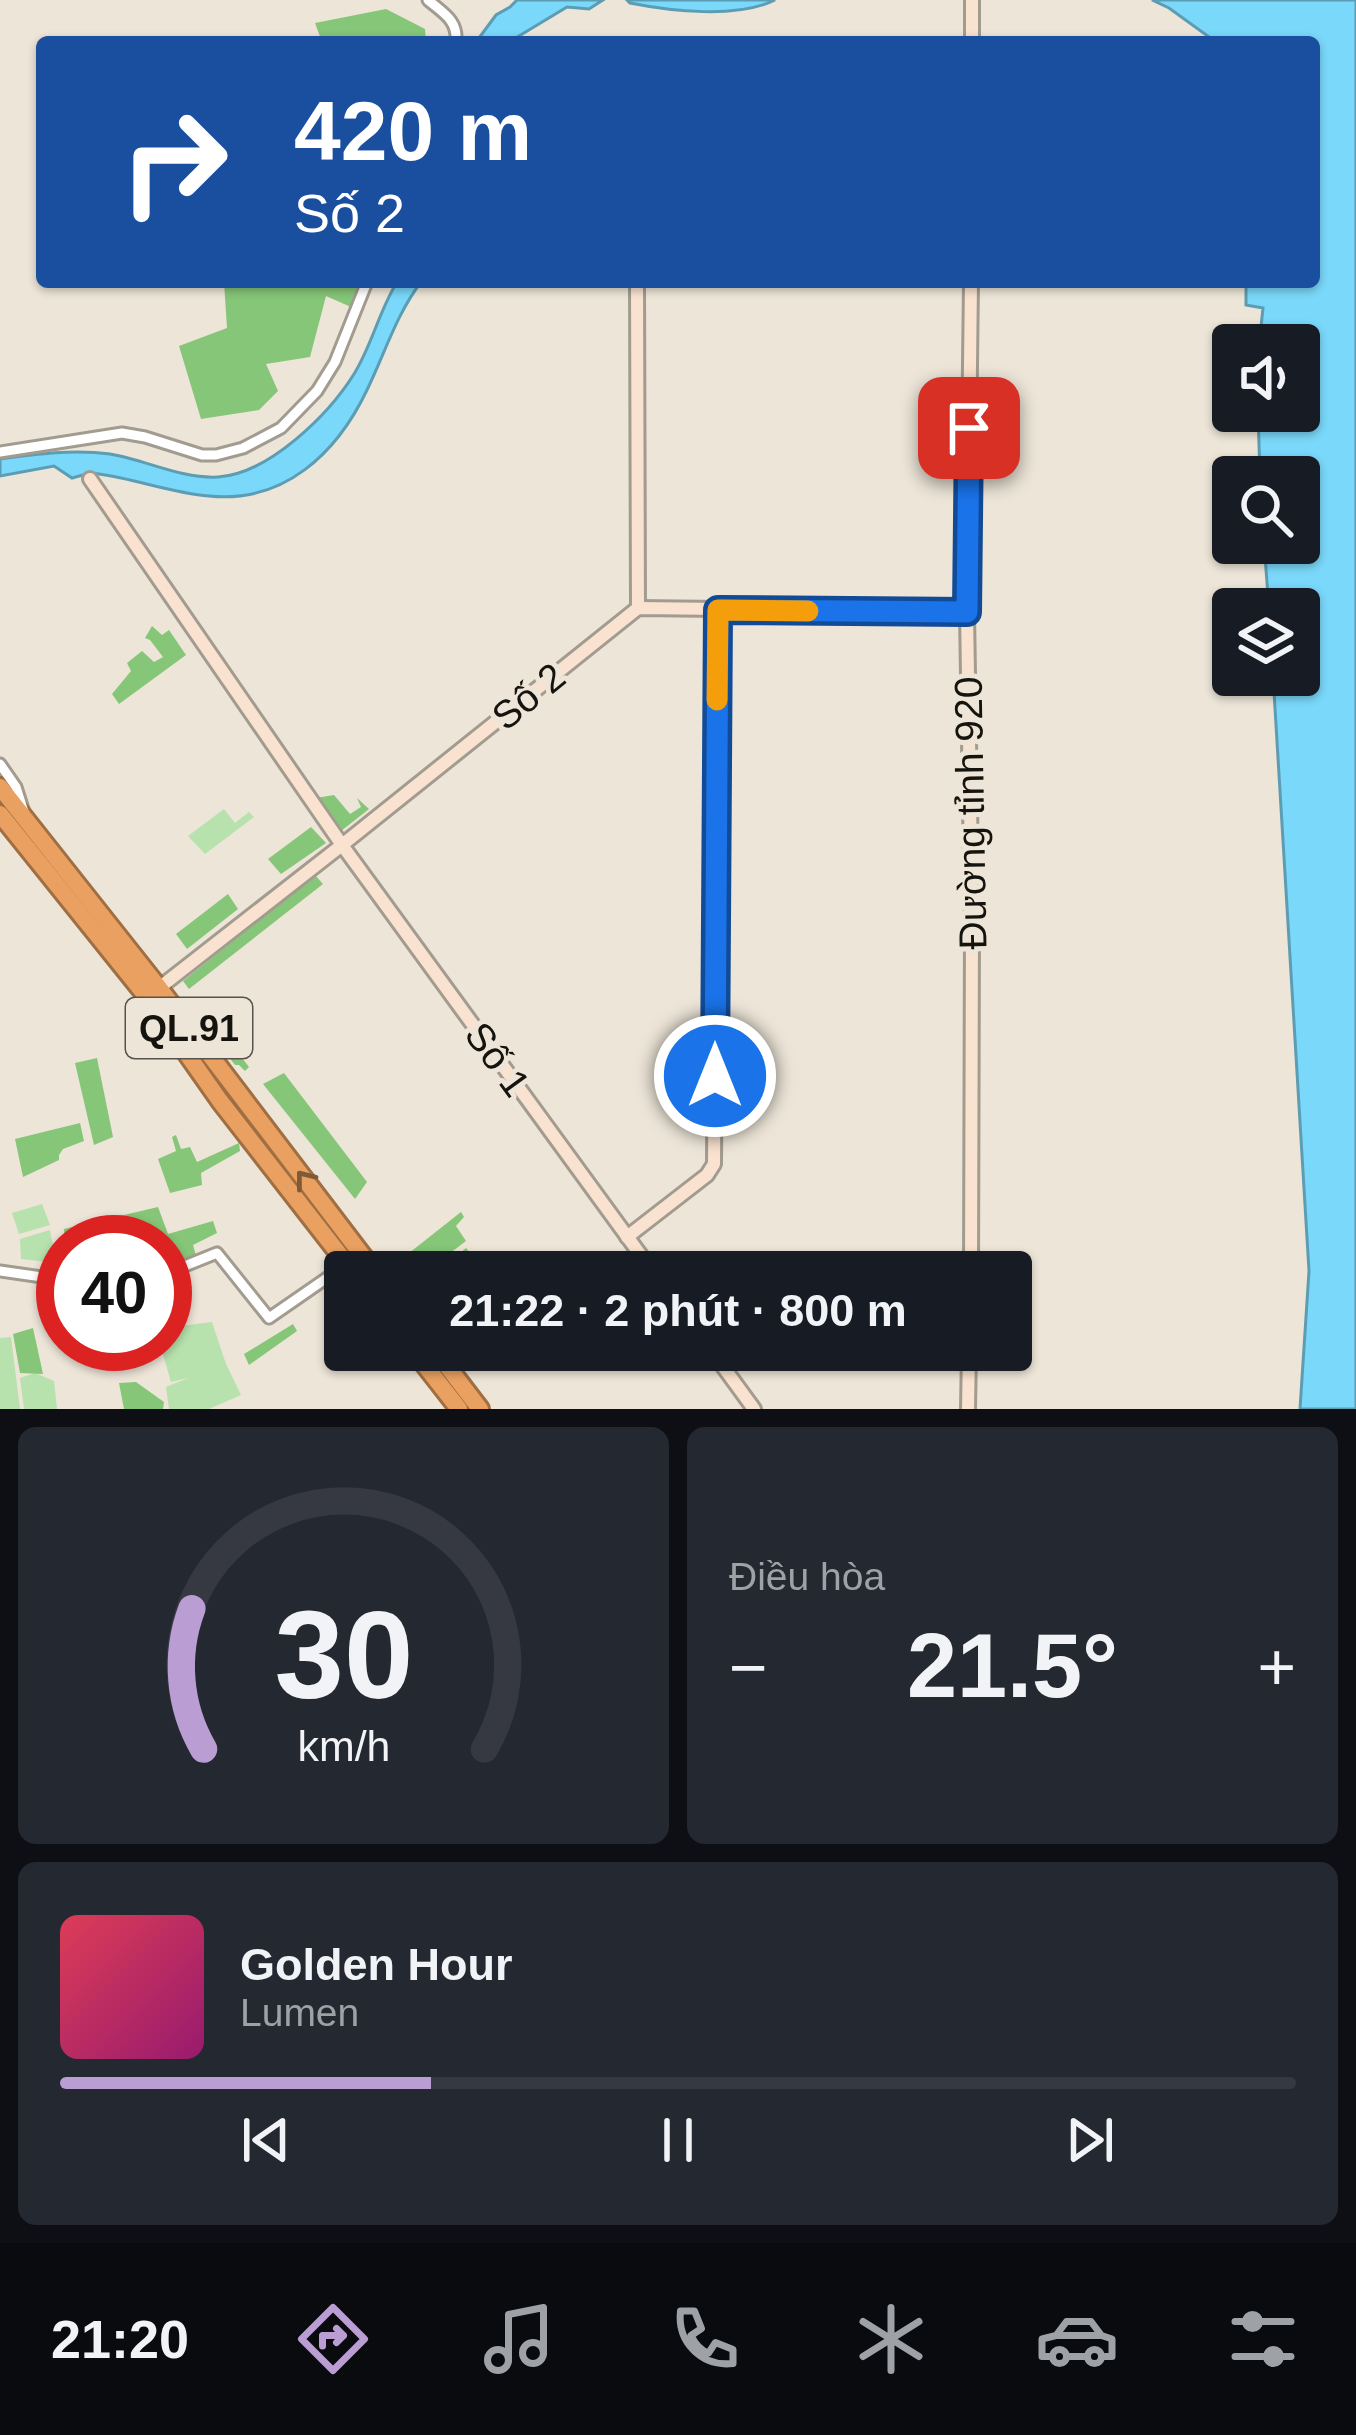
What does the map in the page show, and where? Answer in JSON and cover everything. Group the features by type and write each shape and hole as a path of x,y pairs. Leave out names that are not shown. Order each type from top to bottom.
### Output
{"highway":[{"name":"QL.91","path":"0,788 9,821 153,992 358,1251"},
{"name":"QL.91","path":"153,992 220,1101 337,1251"},
{"path":"429,1371 459,1409"},
{"path":"451,1371 480,1409"}],"street":[{"path":"428,0 451,19 456,36"},
{"path":"972,0 972,36"},
{"path":"0,452 122,433 202,455 244,448 281,428 317,391 365,288"},
{"path":"637,288 638,608 967,612"},
{"name":"Đường tỉnh 920","path":"970,288 971,1251"},
{"name":"Số 1","path":"90,479 342,845 637,1251"},
{"name":"Số 2","path":"153,992 638,608"},
{"path":"627,1237 707,1175 714,1164 718,610"},
{"path":"0,764 16,787 9,821"},
{"path":"192,1263 217,1253 269,1318 324,1284"},
{"path":"0,1271 36,1276"},
{"path":"725,1371 749,1407"},
{"path":"968,1409 969,1371"}],"green space":[{"path":"386,9 425,29 426,36 320,36 315,23"},
{"path":"224,288 360,288 351,307 326,296 310,357 266,364 278,391 259,410 201,419 179,346 227,328"},
{"path":"152,626 162,635 169,630 186,655 119,704 112,694 131,671 127,663 142,651 154,662 163,657 145,638"},
{"path":"334,795 350,814 361,807 357,798 369,809 341,831 316,798"},
{"path":"224,809 235,823 249,812 254,817 205,854 188,836"},
{"path":"311,827 326,843 281,874 268,859"},
{"path":"315,875 323,884 189,989 183,981"},
{"path":"228,894 238,909 187,949 176,934"},
{"path":"196,999 249,1067 245,1071 235,1065 194,1012"},
{"path":"97,1058 113,1137 94,1145 75,1063"},
{"path":"284,1073 367,1182 355,1199 263,1084"},
{"path":"80,1123 84,1141 63,1149 59,1160 23,1177 15,1139"},
{"path":"176,1135 181,1149 190,1147 197,1162 239,1143 240,1151 201,1173 202,1185 170,1193 158,1159 176,1151 172,1137"},
{"path":"42,1204 46,1215 36,1215 36,1229 19,1234 12,1213"},
{"path":"158,1207 161,1215 124,1215"},
{"path":"461,1212 464,1217 456,1226 466,1241 453,1251 412,1251"},
{"path":"213,1221 217,1233 193,1245 197,1259 192,1261 192,1227"},
{"path":"36,1234 36,1261 21,1259 20,1239"},
{"path":"212,1322 241,1395 209,1409 169,1409 166,1387 188,1378 171,1382 168,1371 192,1371 192,1325"},
{"path":"293,1324 297,1331 249,1365 244,1354"},
{"path":"33,1328 36,1371 43,1374 20,1373 13,1334"},
{"path":"11,1337 20,1409 0,1409 0,1338"},
{"path":"35,1373 54,1381 57,1409 24,1409 20,1378"},
{"path":"136,1382 164,1402 163,1409 124,1409 119,1383"}],"water":[{"path":"517,0 603,0 589,9 567,7 519,36 480,36 496,15"},
{"path":"627,0 775,0 742,10 703,12"},
{"path":"1152,0 1356,0 1356,1409 1300,1409 1309,1271 1274,696 1320,696 1320,588 1267,588 1266,564 1320,564 1320,456 1259,456 1259,432 1320,432 1320,324 1261,324 1263,308 1246,305 1246,288 1320,288 1320,36 1208,36"},
{"path":"394,288 417,288 355,413 324,453 284,483 261,492 209,496 99,474 72,478 54,466 0,476 0,459 69,452 110,454 204,477 257,465 296,439 343,390"}],"slow traffic":[{"path":"717,700 718,610 808,611"}],"route":[{"path":"715,1076 718,610 967,612 969,428"}]}
